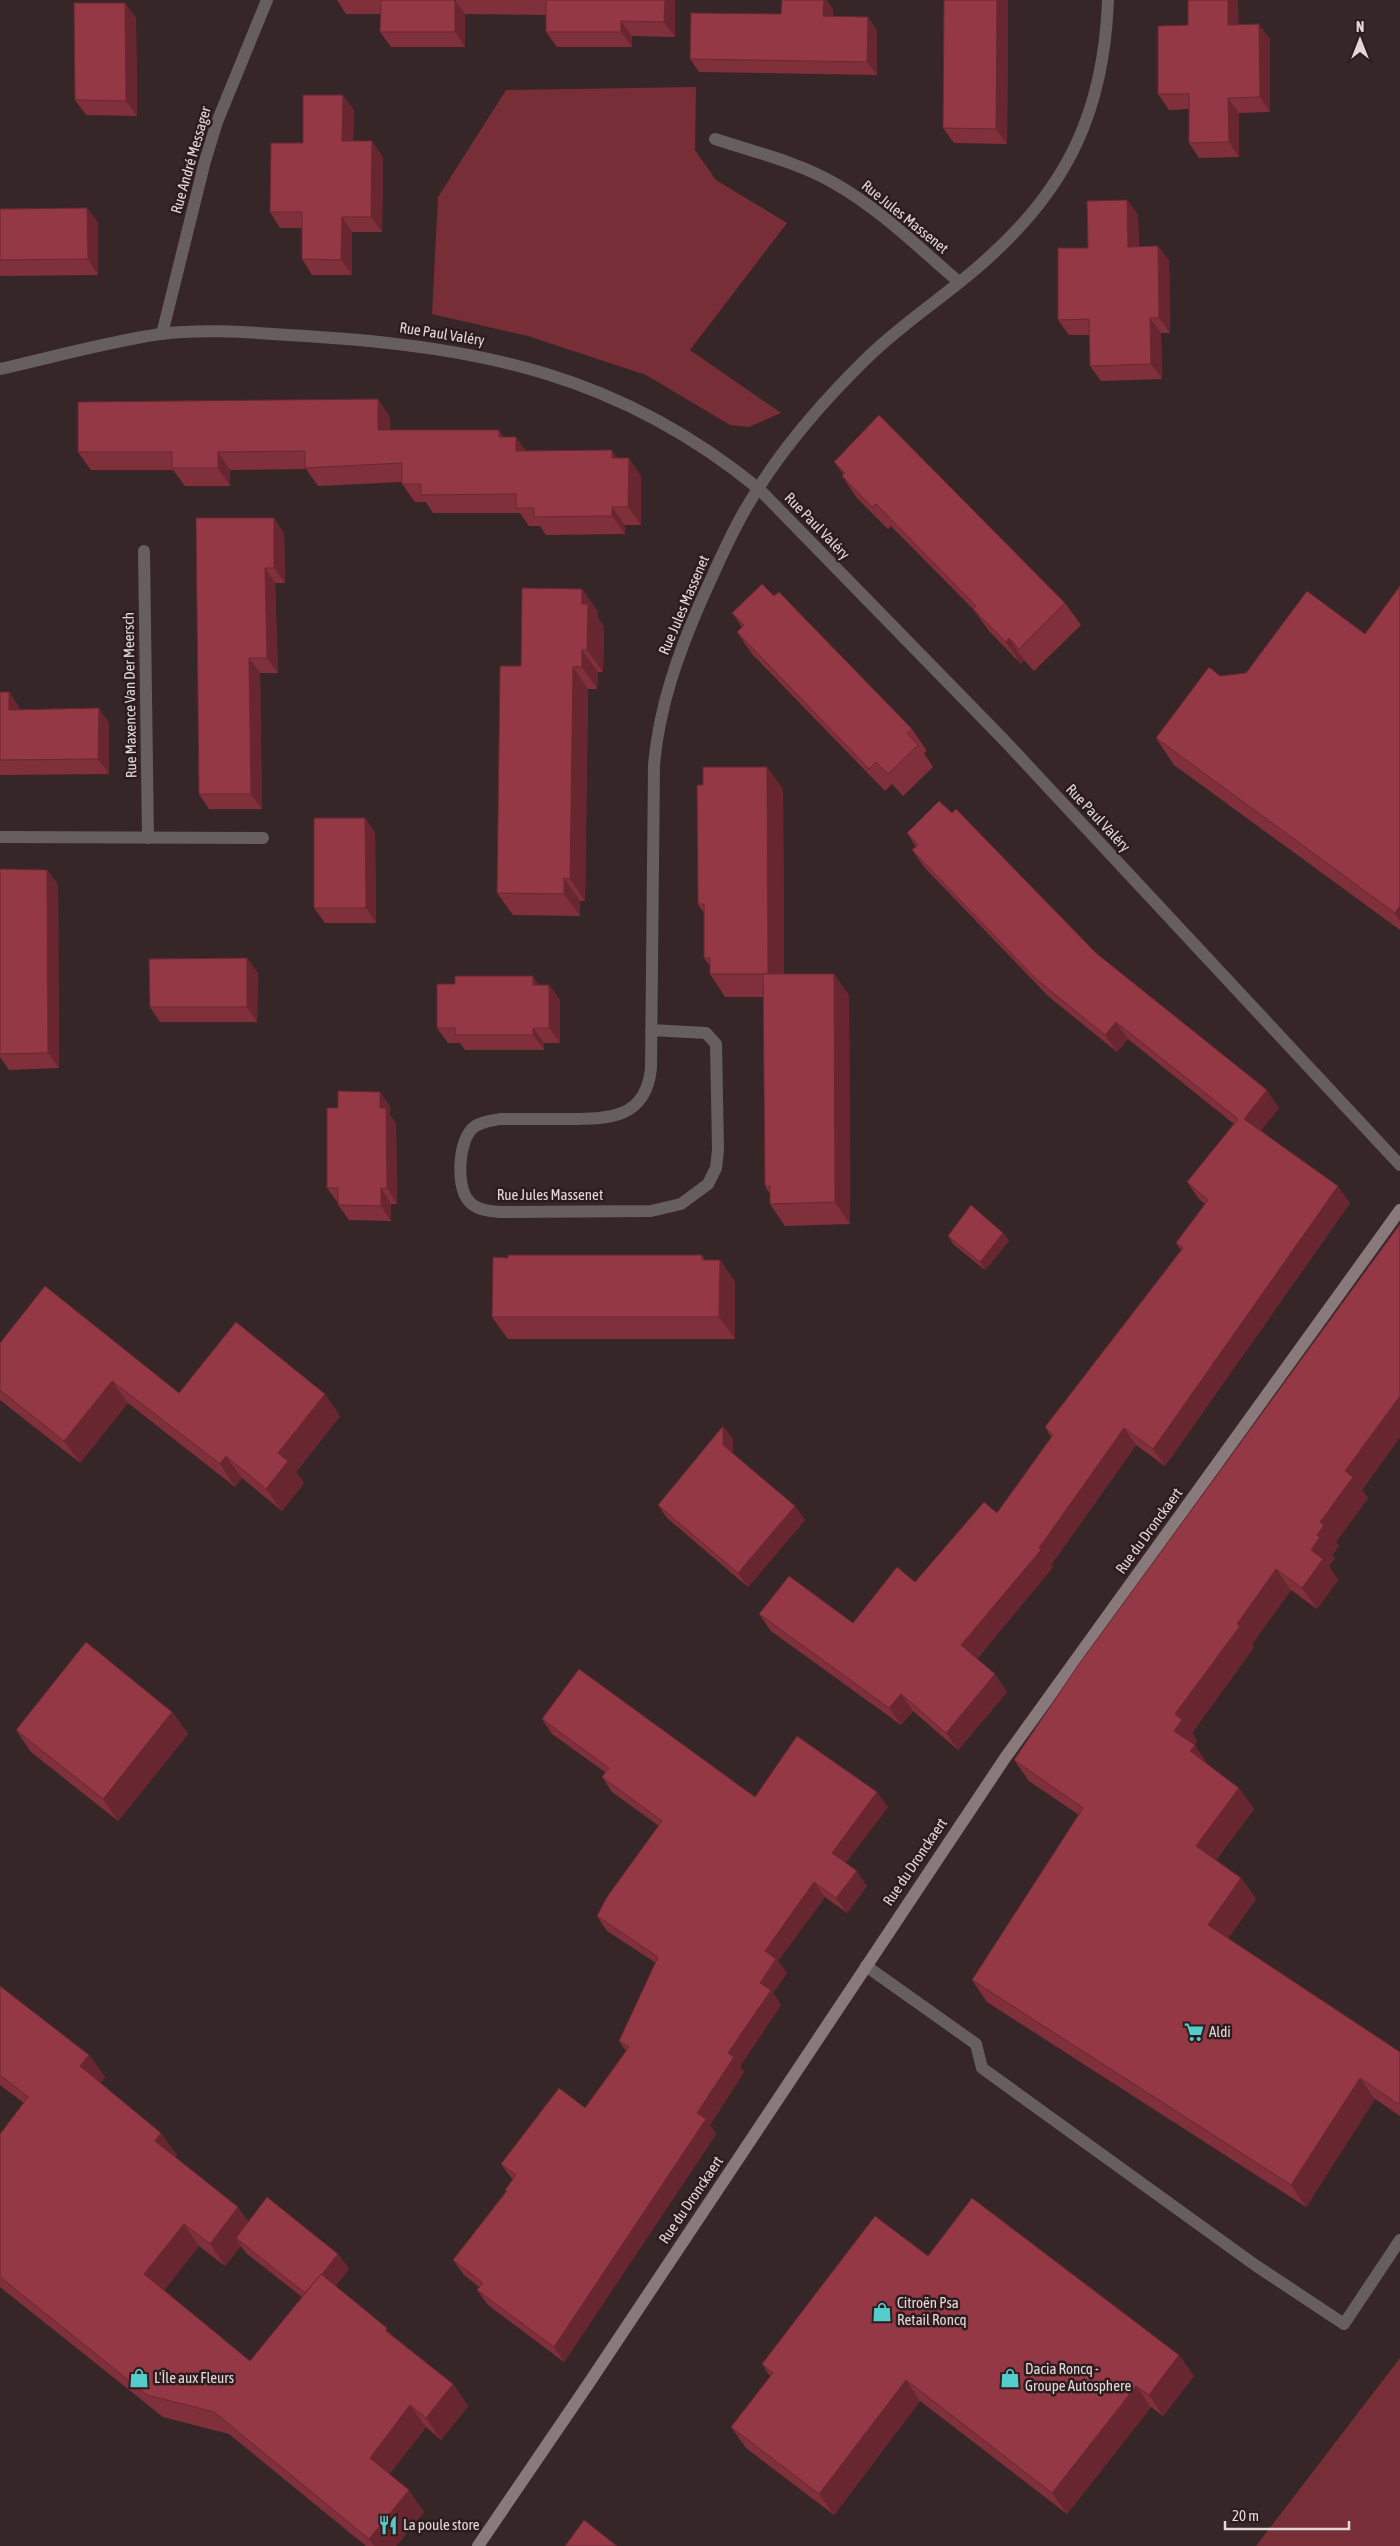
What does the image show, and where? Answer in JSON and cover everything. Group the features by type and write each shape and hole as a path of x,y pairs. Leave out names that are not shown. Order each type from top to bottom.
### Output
{"main road":[{"name":"Rue du Dronckaert","path":"478,2546 589,2383 1005,1758 1400,1210"}],"street":[{"name":"Rue André Messager","path":"162,334 212,138 267,0"},
{"name":"Rue Jules Massenet","path":"651,1030 706,1033 716,1044 718,1150 716,1168 708,1184 681,1204 650,1210 494,1212 475,1206 468,1201 463,1190 462,1148 465,1138 473,1128 484,1122 500,1119 611,1117 630,1109 639,1102 647,1088 650,1068 651,1030 654,765 661,714 692,622 732,535 759,489 803,427 848,378 896,332 988,259 1048,195 1085,128 1103,65 1108,0"},
{"name":"Rue Jules Massenet","path":"715,139 832,181 863,200 959,282"},
{"name":"Rue Paul Valéry","path":"0,369 162,334 236,334 360,339 447,349 525,367 567,380 642,411 702,446 759,489 1004,740 1400,1165"},
{"name":"Rue Maxence Van Der Meersch","path":"144,551 148,838"},
{"path":"0,837 263,838"},
{"path":"866,1966 976,2044 982,2068 1255,2264 1344,2324 1400,2240"}],"shaded area":[{"path":"696,87 695,150 716,180 787,223 690,350 781,413 749,427 730,425 646,375 528,336 432,314 438,197 506,90"},
{"path":"1400,2358 1400,2546 1256,2546"}],"building":[{"path":"381,0 455,0 455,32 380,32"},
{"path":"546,0 665,0 664,22 621,21 621,32 546,32"},
{"path":"782,0 824,0 823,16 868,17 867,62 690,59 691,13 781,14"},
{"path":"944,0 997,0 996,129 943,128"},
{"path":"1188,0 1228,0 1228,25 1259,24 1260,97 1228,98 1229,142 1189,143 1189,94 1158,94 1158,26 1188,25"},
{"path":"74,3 125,3 126,101 75,100"},
{"path":"303,95 343,95 342,141 372,141 371,217 342,217 341,260 302,259 302,212 270,212 271,143 303,143"},
{"path":"1127,200 1128,247 1158,246 1159,318 1150,318 1151,364 1090,366 1089,319 1058,320 1058,248 1088,248 1087,201"},
{"path":"87,208 88,259 0,260 0,209"},
{"path":"378,399 378,430 499,430 499,437 516,437 516,451 612,450 612,458 629,458 628,507 612,507 612,516 534,517 534,508 516,508 516,494 421,495 421,484 402,484 402,463 305,468 305,451 218,452 218,468 172,468 172,452 78,452 78,402"},
{"path":"879,415 1065,603 1019,649 1009,638 1006,642 973,609 976,606 876,504 872,507 842,476 845,473 834,462"},
{"path":"196,518 274,518 274,568 265,568 267,658 249,658 251,794 199,794"},
{"path":"762,584 774,596 779,592 912,729 907,733 918,745 888,774 876,762 869,769 737,632 744,625 732,613"},
{"path":"1400,586 1400,906 1395,913 1156,738 1209,667 1220,676 1246,673 1307,591 1365,634"},
{"path":"522,588 582,589 582,604 588,604 587,650 582,650 582,667 573,667 570,879 564,878 564,894 497,893 500,666 521,666"},
{"path":"0,692 9,692 9,710 99,708 98,759 0,760"},
{"path":"703,767 767,767 768,974 710,974 710,958 704,958 704,904 698,904 697,785 703,785"},
{"path":"939,801 952,813 956,809 1096,953 1267,1090 1244,1119 1338,1186 1153,1449 1124,1428 1039,1548 1041,1550 961,1645 995,1674 946,1733 901,1694 889,1708 759,1614 789,1576 853,1623 897,1567 915,1582 984,1502 997,1513 1053,1435 1045,1427 1183,1248 1176,1243 1208,1200 1187,1182 1238,1119 1116,1022 1105,1035 1036,979 912,850 918,845 907,833"},
{"path":"314,818 365,818 366,908 314,908"},
{"path":"0,869 47,870 48,1053 0,1054"},
{"path":"247,958 247,1007 150,1007 149,959"},
{"path":"763,974 834,974 835,1202 770,1204 770,1186 765,1186"},
{"path":"455,976 533,976 533,985 549,985 549,1028 533,1028 533,1035 455,1035 455,1028 437,1028 437,984 455,984"},
{"path":"338,1091 380,1092 380,1108 386,1108 387,1188 381,1188 381,1206 338,1205 338,1188 327,1188 327,1108 338,1108"},
{"path":"971,1205 1003,1233 980,1262 948,1236"},
{"path":"1400,1224 1400,1396 1345,1471 1353,1477 1320,1522 1324,1525 1317,1535 1320,1537 1311,1550 1323,1559 1302,1588 1276,1569 1237,1624 1240,1626 1175,1714 1182,1720 1174,1731 1195,1745 1190,1751 1239,1788 1196,1846 1241,1878 1208,1925 1400,2052 1400,2101 1398,2104 1360,2078 1291,2185 972,1980 1083,1808 1014,1760 1079,1664"},
{"path":"508,1255 702,1255 702,1260 720,1260 719,1317 492,1317 493,1257 508,1258"},
{"path":"45,1286 179,1393 236,1322 325,1394 278,1453 288,1461 266,1489 226,1456 220,1464 112,1381 64,1441 0,1390 0,1343"},
{"path":"723,1426 723,1445 795,1506 738,1573 658,1505"},
{"path":"86,1642 172,1712 103,1799 16,1730"},
{"path":"579,1669 755,1797 797,1736 877,1792 832,1853 857,1871 836,1898 814,1882 765,1951 776,1959 760,1983 771,1990 728,2053 734,2057 697,2113 706,2119 554,2347 477,2290 483,2283 453,2260 507,2191 505,2190 516,2175 501,2164 559,2088 585,2108 629,2047 619,2041 658,1957 597,1916 607,1897 662,1821 602,1777 609,1768 542,1719"},
{"path":"0,1986 89,2055 80,2066 161,2133 155,2141 238,2207 210,2244 184,2224 144,2274 250,2361 321,2274 387,2328 386,2331 453,2384 426,2418 410,2405 370,2458 409,2490 369,2539 214,2412 147,2395 0,2277 0,2134 28,2097 0,2075"},
{"path":"267,2197 338,2254 305,2293 236,2238"},
{"path":"972,2198 1179,2355 1149,2395 1136,2386 1052,2493 906,2380 819,2494 731,2427 773,2373 762,2364 875,2216 928,2256"},
{"path":"584,2520 617,2546 565,2546"}],"place":[{"name":"Aldi","path":"1194,2032"},
{"name":"Citroën Psa Retail Roncq","path":"882,2312"},
{"name":"L'Île aux Fleurs","path":"139,2378"},
{"name":"Dacia Roncq - Groupe Autosphere","path":"1010,2378"},
{"name":"La poule store","path":"388,2525"}]}
